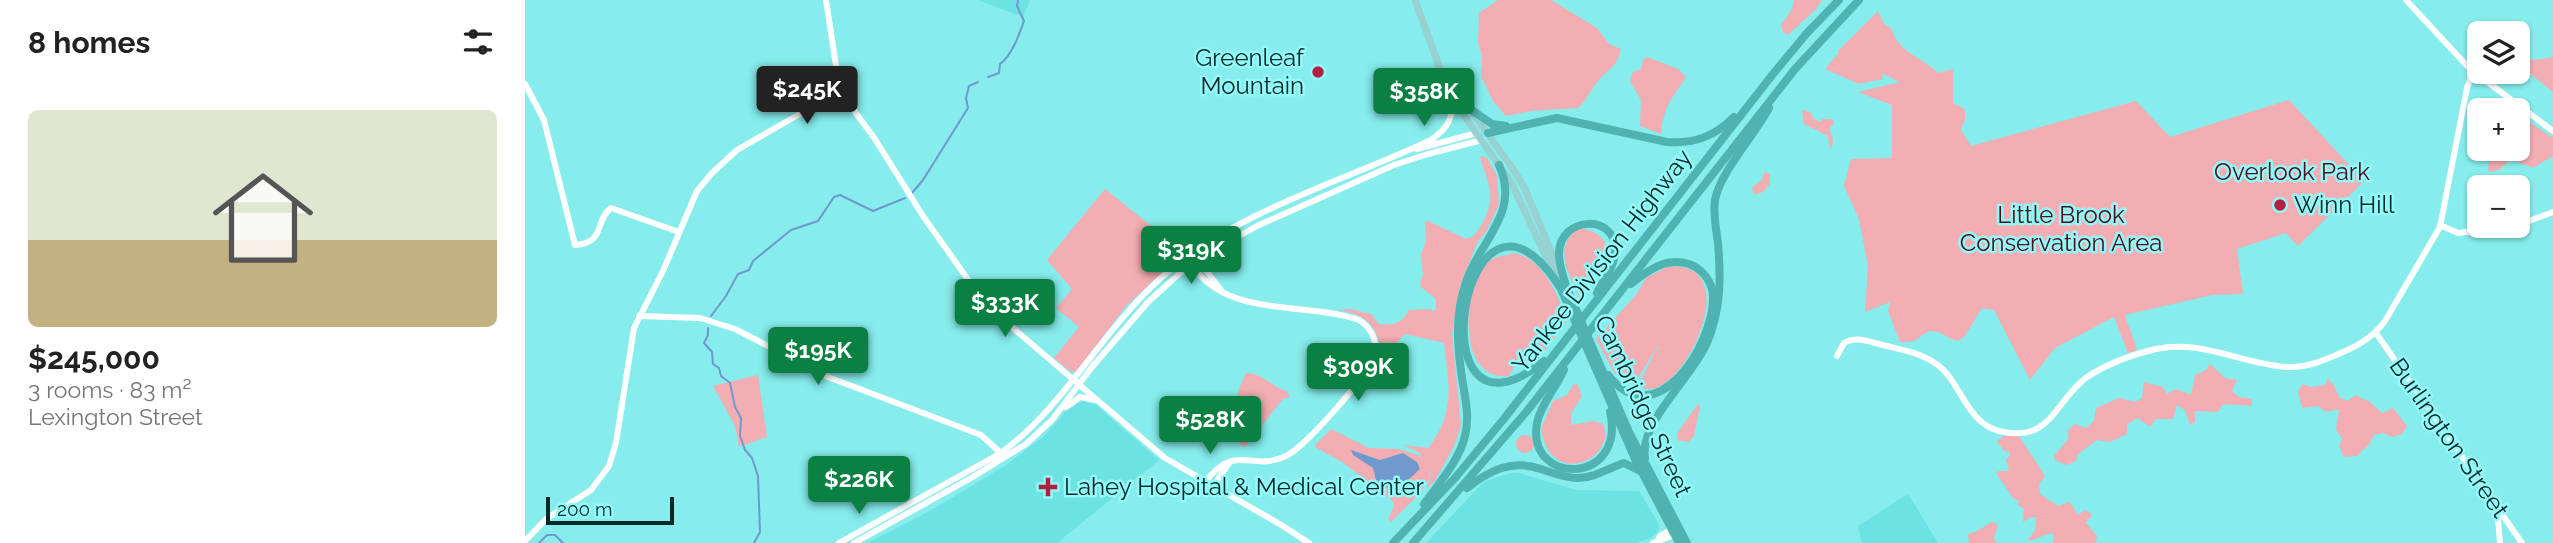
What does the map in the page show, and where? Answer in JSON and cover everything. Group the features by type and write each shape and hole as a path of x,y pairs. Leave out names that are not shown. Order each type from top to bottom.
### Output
{"highway":[{"name":"Yankee Division Highway","path":"1393,543 1455,478 1765,84 1807,33 1839,0"},
{"name":"Yankee Division Highway","path":"1413,543 1454,498 1571,356 1781,87 1859,0"},
{"path":"1471,109 1480,118 1497,126 1563,118 1667,142 1694,141 1720,130 1765,84"},
{"path":"1454,498 1486,473 1508,465 1531,466 1576,478 1591,477 1624,463 1645,471 1644,453 1649,428 1697,361 1716,316 1720,279 1714,216 1716,195 1781,87"},
{"path":"1482,135 1534,122"},
{"path":"1405,530 1458,456 1465,436 1467,416 1458,351 1458,314 1469,274 1505,204 1506,186 1499,165"},
{"path":"1563,287 1559,258 1563,239 1579,224 1601,226 1612,238 1615,253 1592,305"},
{"path":"1557,350 1520,378 1507,382 1491,381 1477,374 1467,359 1464,321 1469,293 1480,264 1486,256 1500,249 1516,247 1532,254 1563,287"},
{"path":"1599,362 1614,383 1626,392 1647,396 1663,391 1684,370 1699,345 1710,317 1713,295 1709,281 1699,270 1680,262 1665,263 1652,268 1621,293"},
{"name":"Cambridge Street","path":"1563,287 1599,362 1645,471"},
{"name":"Cambridge Street","path":"1563,287 1606,395 1677,533 1687,543"},
{"path":"1571,356 1537,423 1539,445 1550,461 1559,467 1577,470 1590,466 1603,456 1612,431 1606,395"}],"main road":[{"name":"Cambridge Street","path":"1415,0 1452,96 1525,189 1563,287"},
{"name":"Cambridge Street","path":"1440,66 1471,109 1482,135 1522,203 1563,287"}],"street":[{"path":"525,541 546,519 591,490 609,466 616,443 630,342 639,316 659,279 697,191 719,165 737,150 821,103 830,94 837,72 826,0"},
{"path":"2406,0 2467,66"},
{"path":"525,84 544,120 575,244 586,244 596,236 606,210 611,208 679,232"},
{"path":"1837,356 1844,343 1858,339 1926,358 1944,371 1971,411 1984,422 1999,431 2021,433 2037,429 2049,422 2072,391 2088,377 2151,350 2172,346 2191,347 2276,365 2301,366 2335,356 2376,333 2440,225 2468,84"},
{"path":"2489,84 2553,131"},
{"path":"835,85 875,139 911,198 981,300 1165,457 1213,487 1275,520 1309,543"},
{"path":"855,543 1042,431 1059,412 1077,381 1135,304 1162,277 1191,254 1227,230 1272,207 1431,140 1444,130 1451,116 1452,96"},
{"path":"1395,155 1482,135"},
{"path":"839,543 1003,455 1077,381 1140,310 1195,262 1249,230 1394,166 1482,135"},
{"path":"2530,220 2553,212"},
{"path":"2440,225 2458,233 2467,232"},
{"path":"1191,254 1209,285 1227,295 1356,318 1369,329 1375,348 1371,364 1364,375 1297,450 1271,461 1233,460 1220,465 1205,482"},
{"path":"639,316 699,318 735,328 828,377 981,435 1003,455"},
{"name":"Burlington Street","path":"2376,333 2522,543"},
{"path":"1059,412 1080,397 1101,402"},
{"path":"1213,487 1224,467 1233,460"},
{"path":"2497,507 2500,543"},
{"path":"1655,542 1677,533"}],"shaded area":[{"path":"978,0 1030,0 1023,17"},
{"name":"Lahey Hospital & Medical Center","path":"1082,401 1096,405 1159,460 1057,543 868,543 935,508 1006,465 1043,437 1067,410"},
{"path":"1351,450 1380,460 1403,453 1417,462 1420,469 1409,479 1404,489 1389,489 1376,480 1373,468 1353,455"},
{"path":"1510,473 1519,473 1576,490 1639,491 1659,524 1658,531 1651,538 1635,543 1426,543 1486,481"},
{"path":"1908,494 1938,543 1862,543 1858,526"}],"green space":[{"path":"1498,0 1551,0 1597,28 1609,44 1621,49 1613,65 1578,108 1531,111 1506,116 1493,101 1481,76 1479,13"},
{"path":"1794,0 1822,0 1788,35 1783,32 1781,25 1792,9"},
{"name":"Little Brook Conservation Area","path":"1878,11 1884,24 1891,28 1899,44 1905,49 1938,73 1953,69 1953,103 1965,109 1961,130 1971,146 2136,101 2170,137 2289,100 2364,181 2298,246 2286,233 2237,249 2243,294 2212,295 2125,315 2137,350 2128,353 2114,317 2055,348 2030,380 1994,310 1982,308 1965,336 1958,341 1932,331 1916,340 1900,342 1888,311 1890,302 1865,312 1868,266 1859,219 1844,186 1851,159 1892,158 1892,105 1858,92 1900,82 1881,73 1883,79 1859,84 1825,69 1838,51"},
{"path":"1647,57 1678,69 1686,77 1668,104 1661,134 1640,126 1641,100 1630,81 1633,72 1641,69 1643,60"},
{"path":"2553,57 2553,92 2530,74 2530,59"},
{"path":"1802,110 1810,112 1814,119 1820,122 1822,119 1832,119 1834,123 1829,129 1833,139 1832,149 1828,136 1804,124"},
{"path":"2530,122 2553,138 2553,156 2533,168 2515,161 2530,161"},
{"path":"1482,156 1487,158 1497,176 1499,204 1487,230 1477,243 1460,286 1452,334 1461,426 1454,446 1435,481 1426,489 1430,477 1420,493 1391,522 1388,519 1394,507 1392,500 1342,462 1315,447 1331,429 1369,448 1399,449 1421,456 1423,460 1420,453 1404,445 1428,448 1443,423 1449,385 1444,343 1405,334 1388,352 1380,346 1375,330 1366,320 1338,310 1350,309 1371,314 1379,324 1393,324 1400,321 1409,310 1436,310 1436,299 1421,287 1420,283 1423,275 1421,255 1426,240 1425,222 1466,239 1475,234 1487,215 1490,199 1489,184 1480,158"},
{"path":"2489,161 2510,161 2497,170 2490,172"},
{"path":"1765,172 1770,174 1770,184 1763,192 1754,195 1752,187 1761,181"},
{"path":"1105,189 1184,252 1126,306 1077,371 1071,372 1054,358 1079,327 1056,308 1072,289 1047,260"},
{"path":"1578,229 1596,234 1607,248 1603,263 1589,282 1581,300 1564,254 1570,236"},
{"path":"1513,253 1533,262 1548,279 1566,323 1534,365 1519,359 1509,376 1491,374 1479,363 1471,346 1469,326 1470,305 1482,269 1492,259"},
{"path":"1667,267 1692,271 1704,286 1706,308 1700,333 1687,358 1672,378 1655,388 1640,386 1654,353 1662,345 1657,349 1653,354 1639,376 1629,383 1615,374 1596,339 1636,295 1646,278"},
{"path":"2210,364 2225,378 2237,380 2232,391 2239,397 2252,399 2252,406 2223,404 2218,412 2195,411 2195,422 2190,425 2185,410 2177,405 2173,419 2156,419 2150,427 2138,418 2127,424 2127,434 2110,442 2097,440 2078,454 2076,461 2066,465 2055,460 2054,456 2069,438 2067,431 2075,424 2086,428 2094,421 2096,408 2119,398 2135,402 2142,398 2144,382 2163,387 2167,394 2176,389 2191,395 2195,375 2206,370"},
{"path":"1246,373 1257,375 1287,391 1290,397 1283,399 1245,447 1239,444 1236,417 1239,390"},
{"path":"758,375 767,437 739,447 735,426 713,386"},
{"path":"2328,379 2339,397 2348,401 2355,395 2370,402 2382,413 2393,408 2407,426 2402,434 2392,437 2383,433 2374,435 2357,456 2344,457 2339,446 2342,439 2336,429 2339,409 2326,412 2318,406 2302,408 2298,392 2302,384 2311,387 2325,385"},
{"path":"1577,384 1582,396 1571,414 1571,425 1594,421 1603,424 1605,437 1601,448 1593,457 1569,464 1557,459 1547,448 1541,429 1553,401 1567,395 1573,385"},
{"path":"1698,404 1700,407 1694,436 1688,442 1677,440 1678,432"},
{"path":"1525,435 1531,438 1534,444 1531,450 1525,453 1519,450 1516,444 1519,438"},
{"path":"2004,436 2019,436 2045,476 2039,484 2040,494 2058,506 2070,502 2078,515 2085,510 2092,514 2086,523 2097,536 2096,543 2053,543 2054,535 2051,533 2030,541 2028,539 2035,531 2036,517 2023,522 2024,508 2017,505 2019,501 2013,498 1996,473 2009,471 2006,459 2010,456 2009,452 2003,450 1997,441"},
{"path":"1993,522 1998,525 1994,538 1996,543 1969,543 1968,534"}],"waterway":[{"path":"988,77 999,73 1000,64 1012,50 1020,32 1024,21 1017,6 1018,0"},
{"path":"912,193 968,108 966,98 969,86 978,82"},
{"path":"711,316 738,274 749,270 753,261 791,230 818,221 834,197 840,195 873,211 905,198"},
{"path":"708,328 704,343 712,352 713,364 730,383 735,407 741,418 740,436 758,476 760,532 754,543"},
{"path":"539,543 547,535 555,535 563,543"}],"place":[{"name":"Greenleaf Mountain","path":"1318,72"},
{"name":"Winn Hill","path":"2280,205"},
{"name":"Lahey Hospital & Medical Center","path":"1048,487"}],"park label":[{"name":"Overlook Park","path":"2292,172"}]}
